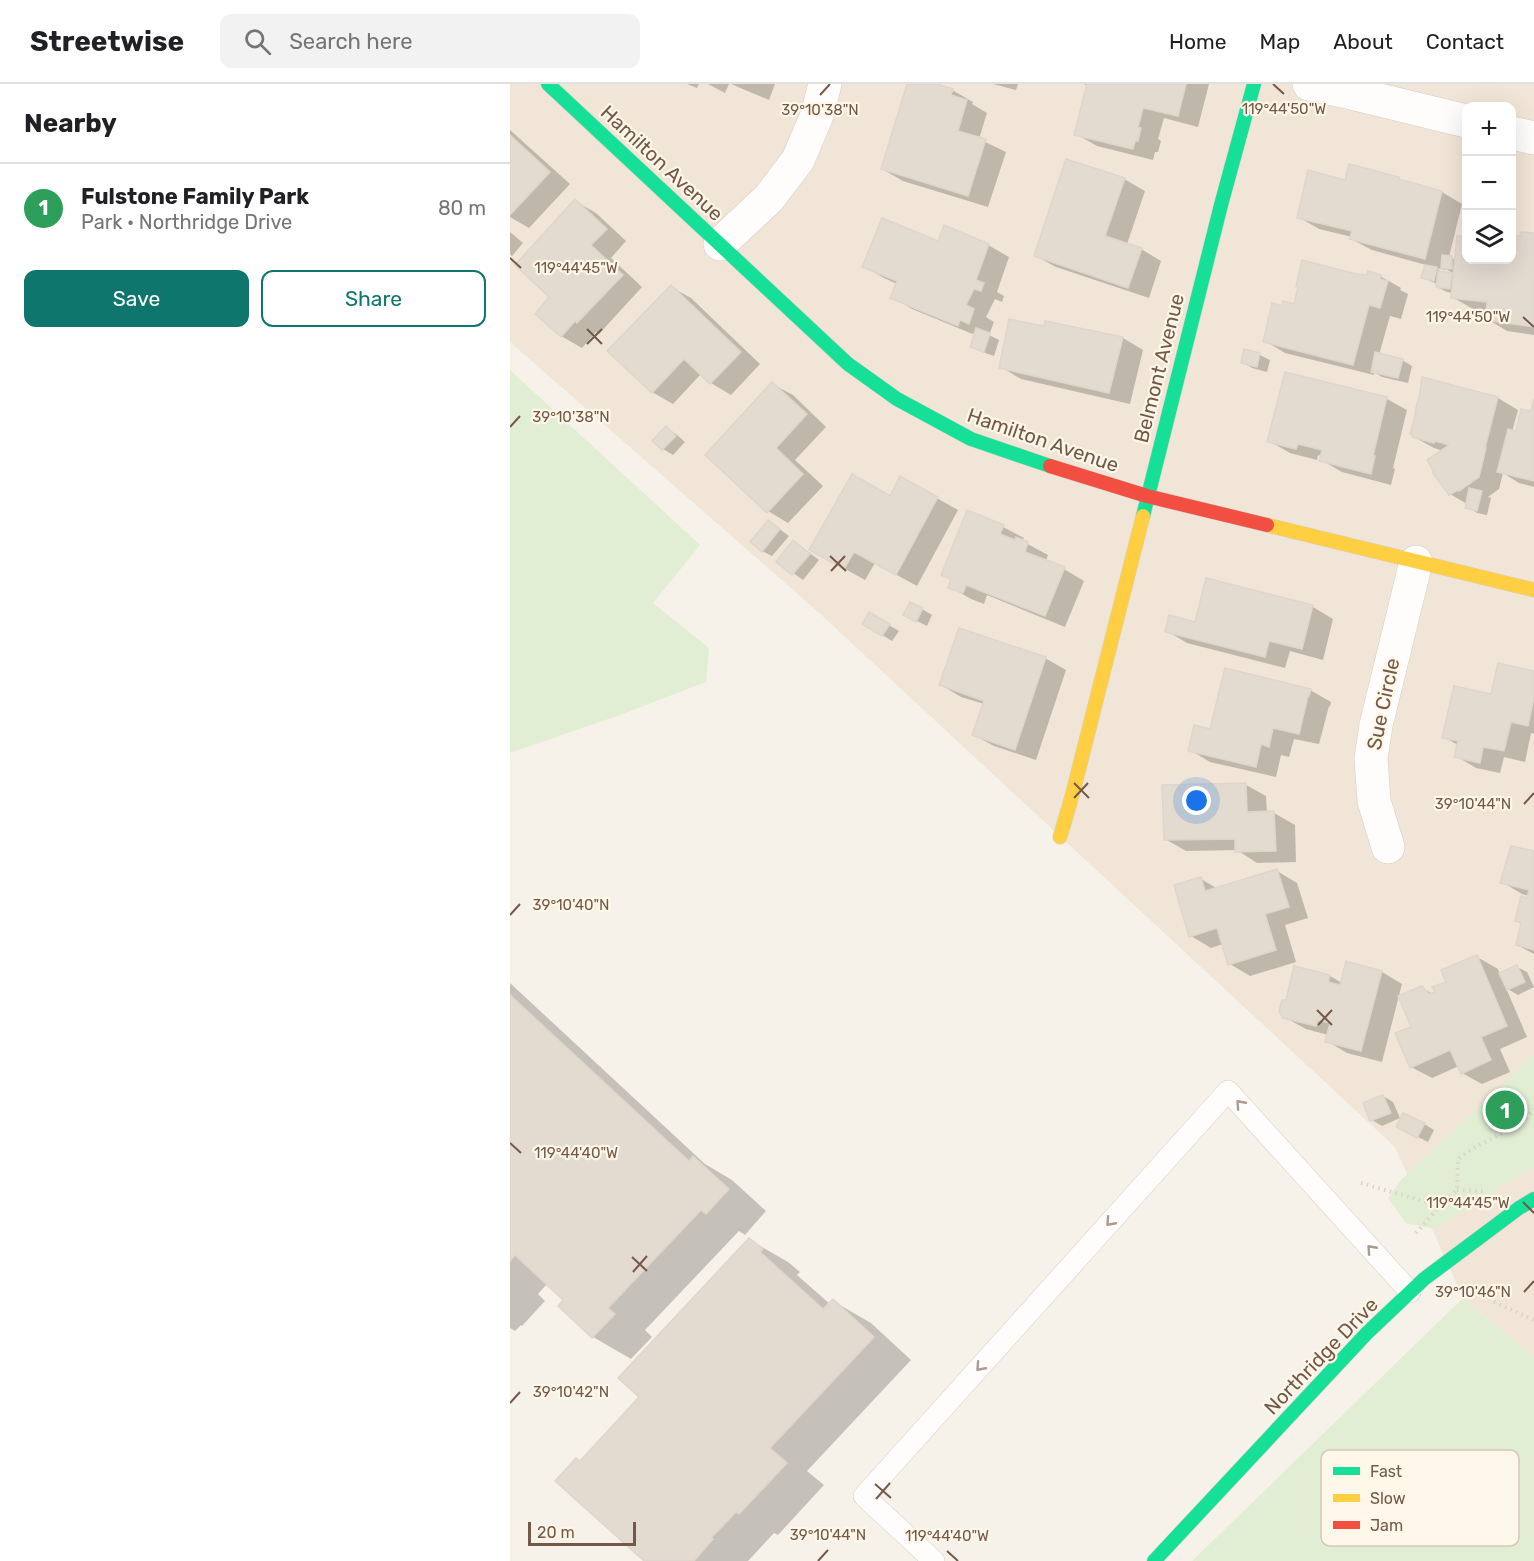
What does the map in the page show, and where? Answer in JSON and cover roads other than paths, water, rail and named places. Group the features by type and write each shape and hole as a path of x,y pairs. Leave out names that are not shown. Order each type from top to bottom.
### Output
{"street":[{"name":"Hamilton Avenue","path":"548,84 848,364 897,399 971,439 1078,476 1147,496 1534,590"},
{"path":"720,244 769,198 798,160 817,115 825,84"},
{"name":"Belmont Avenue","path":"1060,837 1254,84"},
{"path":"1309,84 1462,120"},
{"path":"1516,134 1534,138"},
{"name":"Sue Circle","path":"1388,847 1374,801 1371,758 1376,725 1416,562"},
{"name":"Northridge Drive","path":"1154,1561 1367,1333 1410,1292 1424,1279 1534,1199"}],"lane":[{"path":"934,1561 864,1496 1228,1090 1410,1292"}],"place":[{"name":"Fulstone Family Park","path":"1505,1110"}]}
